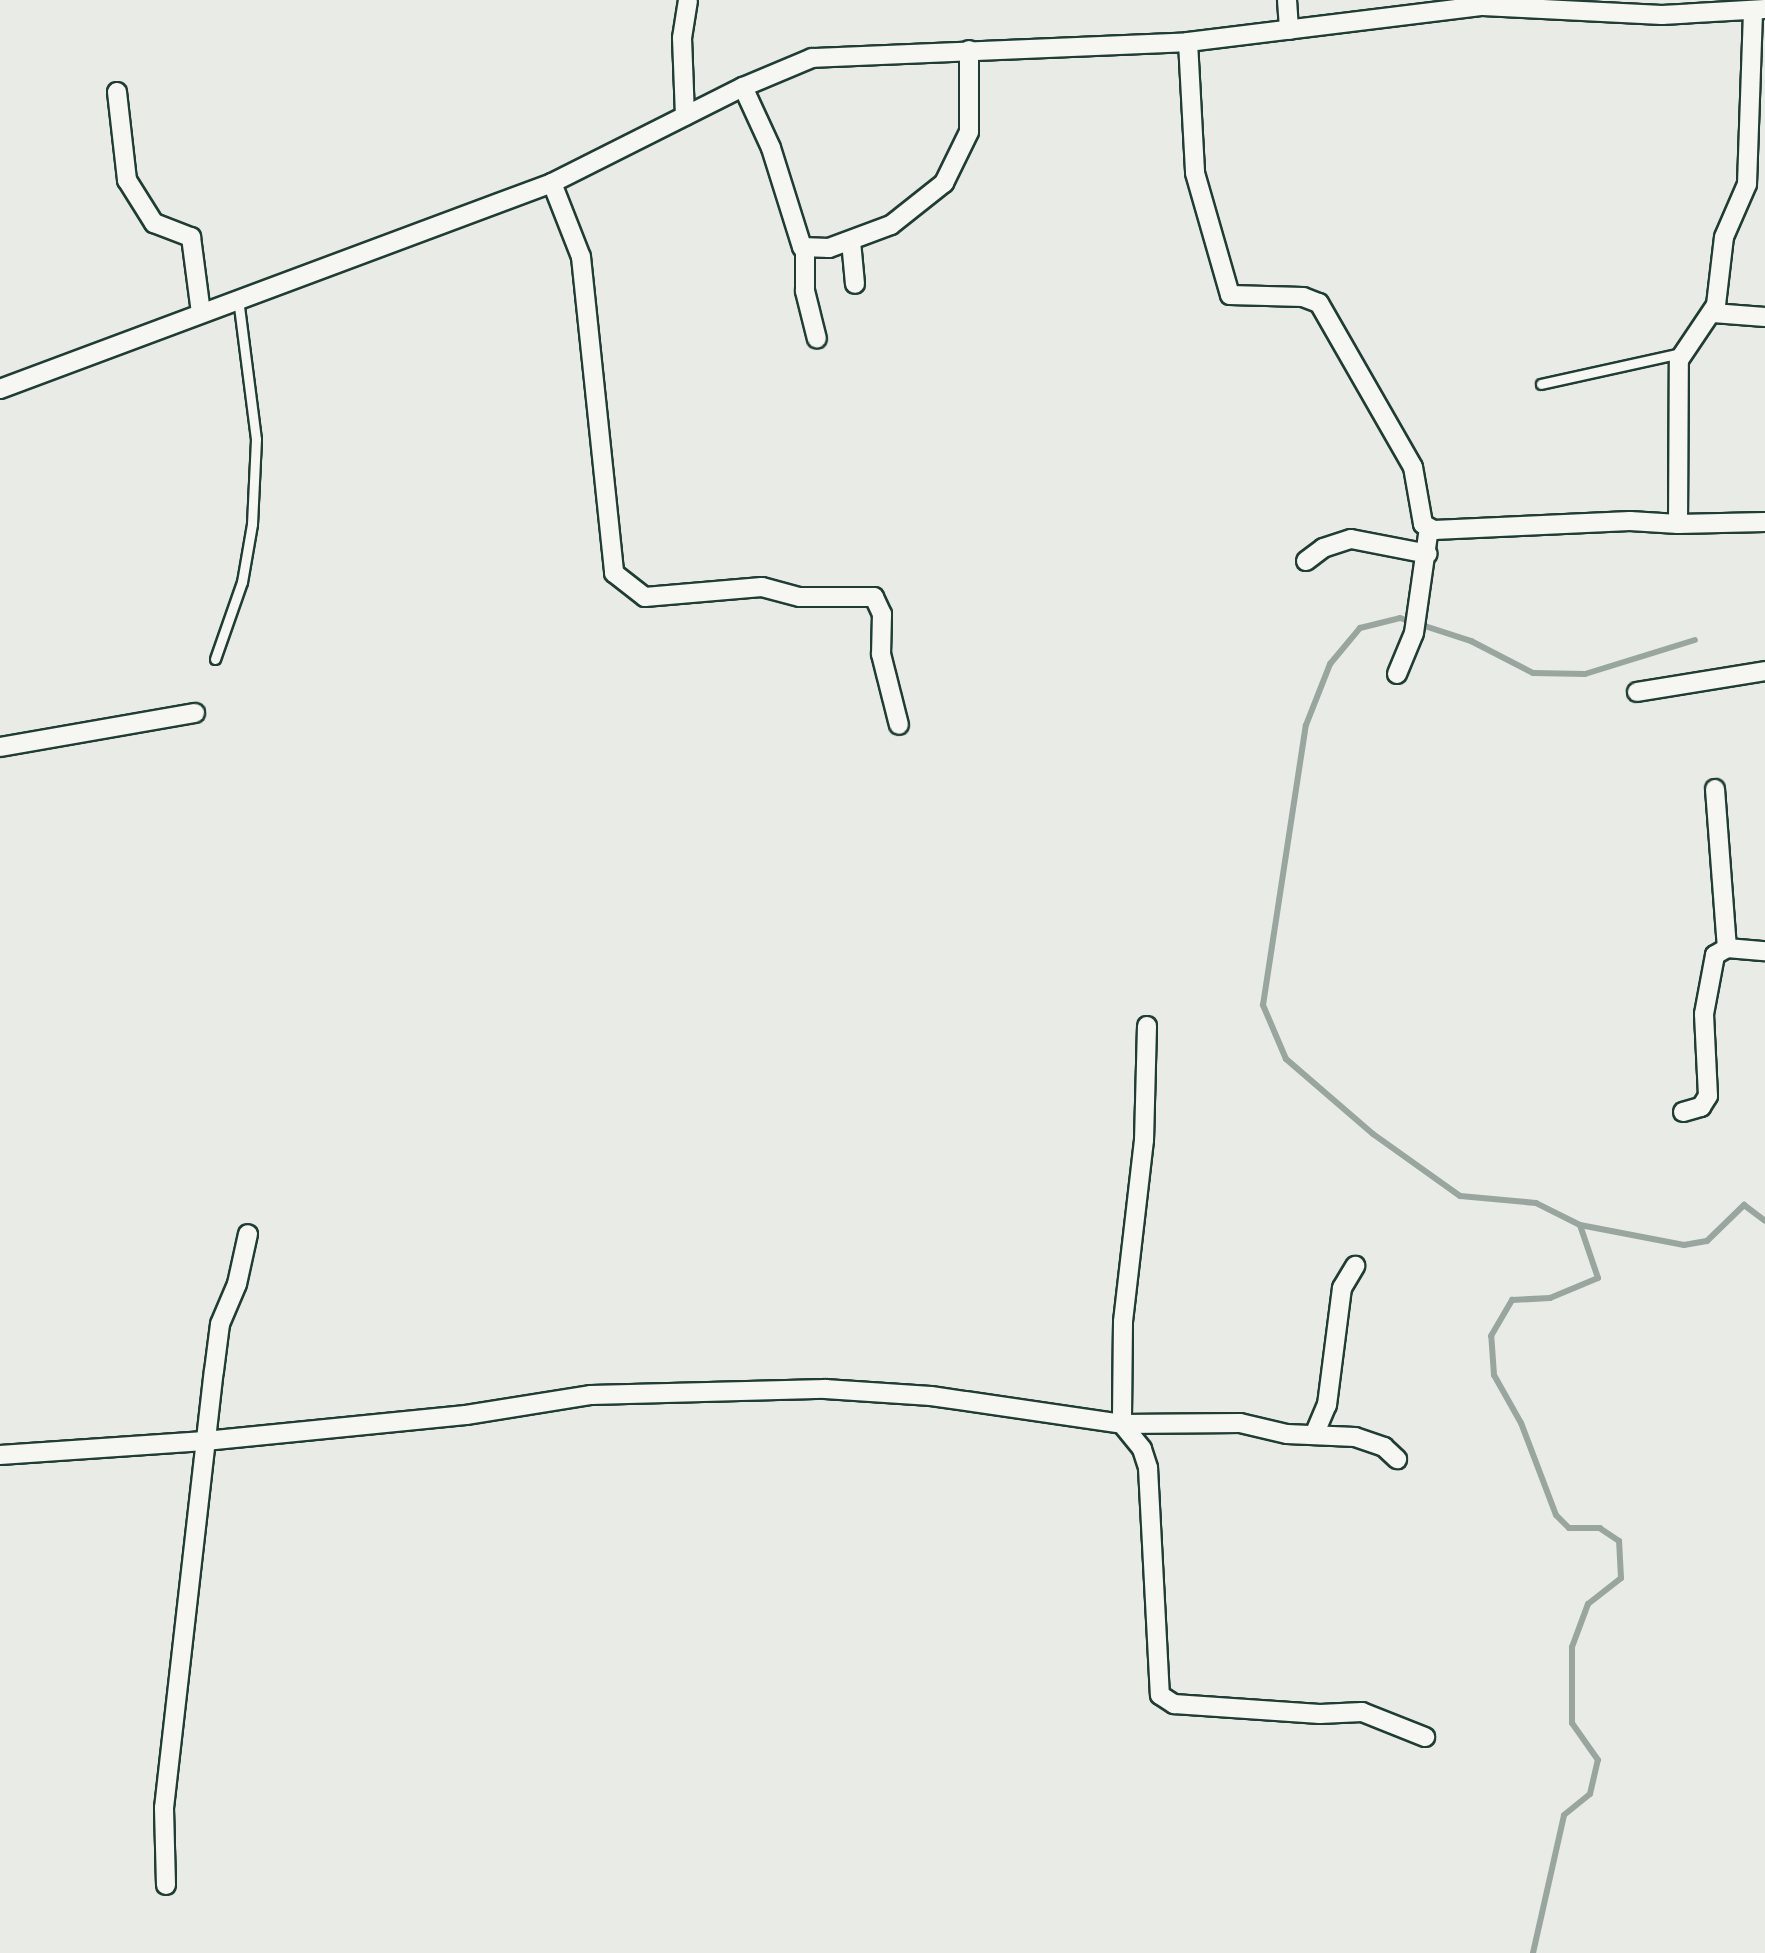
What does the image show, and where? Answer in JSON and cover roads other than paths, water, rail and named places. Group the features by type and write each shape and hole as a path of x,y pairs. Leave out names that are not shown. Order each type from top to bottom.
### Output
{"street":[{"path":"685,116 682,38 688,0"},
{"path":"1287,0 1289,30"},
{"path":"0,389 552,183 743,87 812,58 1188,42 1500,3 1662,15 1759,10 1756,183 1724,237 1713,313 1681,353 1678,524"},
{"path":"1188,42 1195,173 1230,295 1303,297 1319,303 1413,467 1420,516 1429,528 1428,554 1414,633 1397,674"},
{"path":"805,250 851,241 891,225 944,183 969,132 969,50"},
{"path":"743,87 771,148 805,250 805,291 817,339"},
{"path":"117,92 127,180 154,223 191,237 201,313"},
{"path":"552,183 581,257 614,573 645,597 762,587 800,597 874,597 882,614 881,654 899,725"},
{"path":"851,241 855,284"},
{"path":"1713,313 1765,317"},
{"path":"1429,528 1630,521 1678,524 1765,522"},
{"path":"1306,561 1323,548 1351,539 1428,554"},
{"path":"1637,692 1765,671"},
{"path":"0,747 195,713"},
{"path":"1715,789 1727,948"},
{"path":"1683,1112 1701,1107 1708,1096 1704,1014 1715,955 1727,948 1765,951"},
{"path":"1147,1026 1144,1140 1123,1322 1122,1424 1142,1449 1148,1468 1165,1702 1320,1714 1355,1711 1425,1737"},
{"path":"166,1885 164,1808 205,1441 220,1324 237,1284 248,1234"},
{"path":"1314,1435 1327,1405 1342,1288 1355,1266"},
{"path":"0,1455 205,1441 466,1415 591,1395 825,1389 931,1396 1122,1424 1240,1423 1314,1435 1366,1439 1397,1459"}],"lane":[{"path":"215,659 242,582 252,524 256,439 238,298"},
{"path":"1541,384 1681,353"}],"waterway":[{"path":"1533,1953 1564,1815 1590,1794 1598,1760 1572,1723 1572,1647 1588,1604 1621,1578 1619,1541 1600,1528 1569,1528 1556,1515 1521,1423 1494,1375 1491,1336 1512,1300 1550,1298 1598,1278 1580,1225 1536,1203 1460,1196 1373,1134 1286,1059 1263,1005 1306,725 1330,664 1360,628 1400,618 1471,641 1533,673 1585,674 1695,640"},
{"path":"1580,1225 1684,1245 1707,1241 1744,1205 1765,1221"}]}
